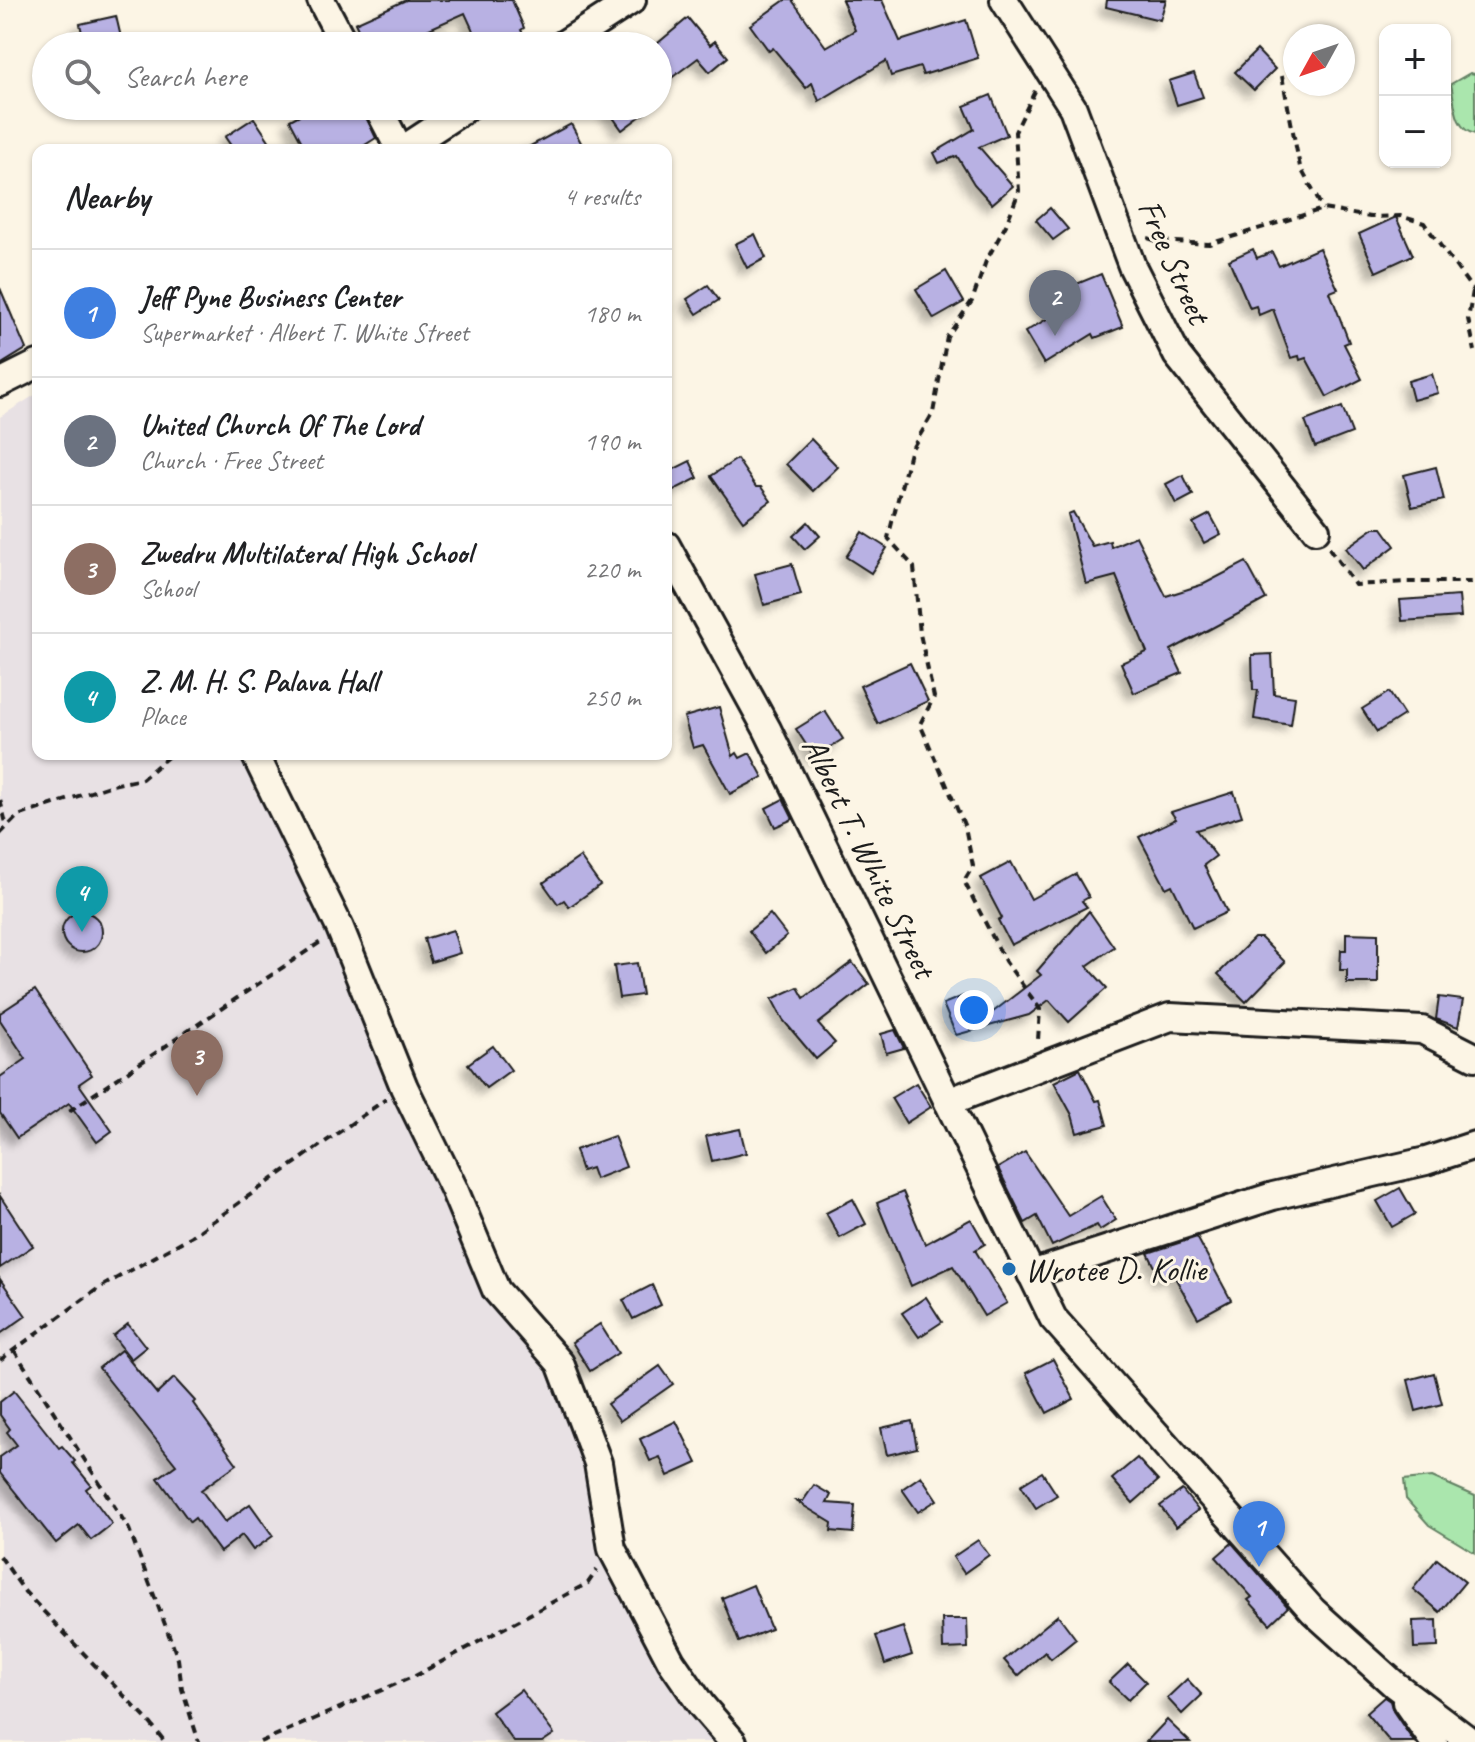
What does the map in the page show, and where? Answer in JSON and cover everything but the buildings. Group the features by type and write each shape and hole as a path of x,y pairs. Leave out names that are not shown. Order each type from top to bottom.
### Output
{"street":[{"path":"321,0 338,32"},
{"path":"583,32 632,0"},
{"name":"Free Street","path":"1004,0 1073,108 1132,266 1177,355 1316,530"},
{"path":"385,120 398,144"},
{"path":"410,144 447,120"},
{"path":"0,383 32,367"},
{"name":"Albert T. White Street","path":"672,556 767,729 1053,1318 1313,1611 1395,1685 1471,1742"},
{"path":"258,760 340,928 404,1087 454,1189 496,1290 560,1363 598,1463 612,1549 671,1661 702,1706 733,1742"},
{"path":"948,1102 1170,1017 1422,1030 1475,1057"},
{"path":"1031,1274 1273,1196 1426,1161 1475,1145"},
{"path":"1395,1685 1434,1742"}],"path":[{"path":"1025,1072 1037,1051 1040,1009 1005,961 964,881 973,866 965,827 920,724 934,697 920,634 914,567 888,538 910,452 933,413 947,337 972,301 986,261 1006,225 1019,191 1015,132 1035,93 1039,55"},
{"path":"1282,76 1300,167 1323,209"},
{"path":"1119,228 1157,241 1209,244 1323,209 1370,217 1400,216 1424,223 1474,292 1468,319 1475,351"},
{"path":"1316,530 1355,585 1475,582"},
{"path":"0,834 18,816 112,785 142,779 164,760"},
{"path":"0,800 7,827"},
{"path":"69,1111 340,928"},
{"path":"0,1360 99,1288 192,1236 404,1087"},
{"path":"14,1350 129,1529 178,1659 182,1689 199,1742"},
{"path":"260,1742 415,1676 508,1627 588,1583 612,1549"},
{"path":"0,1556 25,1592 165,1742"}],"shaded area":[{"path":"32,397 32,760 242,760 253,787 316,906 410,1129 556,1377 573,1420 600,1518 722,1742 0,1742 0,417"}],"green space":[{"path":"1470,73 1475,74 1475,134 1459,121 1451,84"},
{"path":"1432,1477 1475,1496 1475,1553 1429,1525 1406,1499 1404,1480"}],"place":[{"name":"United Church Of The Lord","path":"1055,336"},
{"name":"Z. M. H. S. Palava Hall","path":"82,932"},
{"name":"Zwedru Multilateral High School","path":"197,1096"},
{"name":"Wrotee D. Kollie","path":"1009,1269"},
{"name":"Jeff Pyne Business Center","path":"1259,1567"}]}
